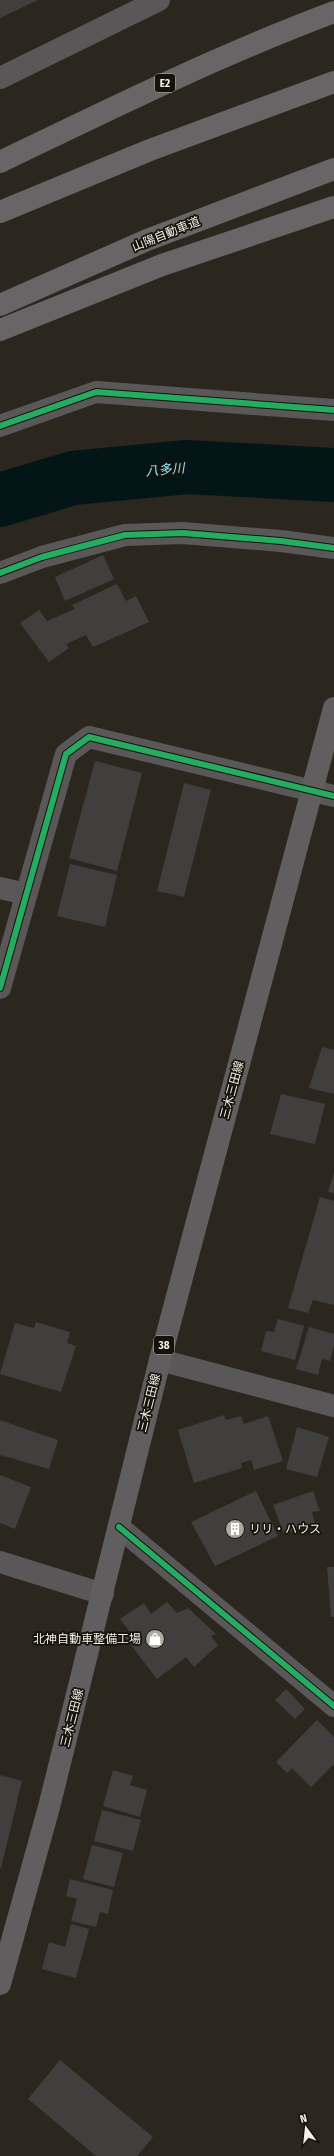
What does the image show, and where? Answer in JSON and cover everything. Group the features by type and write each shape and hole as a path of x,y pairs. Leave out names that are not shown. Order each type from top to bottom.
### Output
{"highway":[{"name":"E2","path":"0,162 138,95 297,26 334,12"},
{"path":"0,212 150,150 334,82"},
{"name":"山陽自動車道","path":"0,305 147,240 334,169"},
{"path":"0,330 162,265 334,207"}],"main road":[{"name":"三木三田線","path":"0,1984 49,1807 160,1360 334,708"}],"street":[{"path":"0,78 159,0"},
{"path":"0,426 96,392 334,410"},
{"path":"0,574 42,557 125,535 183,533 281,541 334,548"},
{"path":"0,988 66,754 89,737 334,796"},
{"path":"0,888 26,894"},
{"path":"160,1360 333,1403"},
{"path":"119,1527 334,1706"},
{"path":"0,1562 103,1594"}],"building":[{"path":"0,0 38,0 0,18"},
{"path":"103,555 114,579 65,601 55,577"},
{"path":"117,584 126,601 136,596 149,622 93,647 86,635 66,644 69,648 49,662 20,623 39,610 47,621 75,609 72,605"},
{"path":"95,761 142,773 117,871 69,858"},
{"path":"184,783 211,790 184,897 157,891"},
{"path":"70,864 117,875 105,927 57,916"},
{"path":"322,1047 334,1050 334,1094 309,1088"},
{"path":"281,1094 325,1104 315,1144 270,1134"},
{"path":"334,1172 334,1193 328,1192"},
{"path":"320,1197 334,1201 334,1305 313,1300 308,1313 288,1308"},
{"path":"278,1319 304,1326 295,1360 261,1351 266,1331 274,1332"},
{"path":"36,1322 70,1332 67,1343 76,1346 61,1392 0,1374 15,1323 34,1328"},
{"path":"309,1327 334,1334 334,1346 330,1361 322,1359 318,1375 296,1369"},
{"path":"224,1415 226,1420 241,1416 244,1424 268,1416 283,1461 254,1470 251,1460 241,1463 242,1468 194,1483 178,1430"},
{"path":"0,1420 58,1440 49,1469 0,1455"},
{"path":"297,1427 329,1437 317,1477 286,1469"},
{"path":"0,1475 31,1487 15,1529 0,1523"},
{"name":"リリ・ハウス","path":"256,1491 278,1536 215,1566 191,1522"},
{"path":"313,1491 320,1511 312,1512 315,1524 284,1534 273,1505"},
{"path":"327,1567 334,1567 334,1617 331,1617"},
{"path":"167,1602 177,1613 188,1608 216,1634 211,1636 218,1645 194,1667 186,1657 157,1679 124,1636 130,1632 120,1619 144,1603 151,1614"},
{"path":"286,1689 305,1709 295,1719 275,1700"},
{"path":"317,1720 334,1737 334,1764 311,1787 292,1768 287,1773 276,1762"},
{"path":"113,1770 133,1776 130,1785 147,1790 140,1817 103,1806"},
{"path":"0,1775 22,1781 1,1868 0,1868"},
{"path":"102,1810 141,1820 133,1851 94,1841"},
{"path":"92,1845 123,1853 114,1887 83,1879"},
{"path":"70,1879 113,1890 108,1914 100,1912 96,1927 71,1921 77,1899 66,1896"},
{"path":"71,1924 89,1929 76,1978 42,1969 49,1942 65,1947"},
{"path":"60,2060 153,2137 137,2156 96,2156 28,2099"}],"waterway":[{"name":"八多川","path":"0,500 73,478 187,467 334,475"}],"cycle path":[{"path":"0,426 96,392 334,410"},
{"path":"0,573 42,557 125,535 183,533 281,541 334,548"},
{"path":"0,988 66,754 89,737 334,796"},
{"path":"119,1527 334,1706"}],"place":[{"name":"リリ・ハウス","path":"235,1529"},
{"name":"北神自動車整備工場","path":"155,1639"}]}
